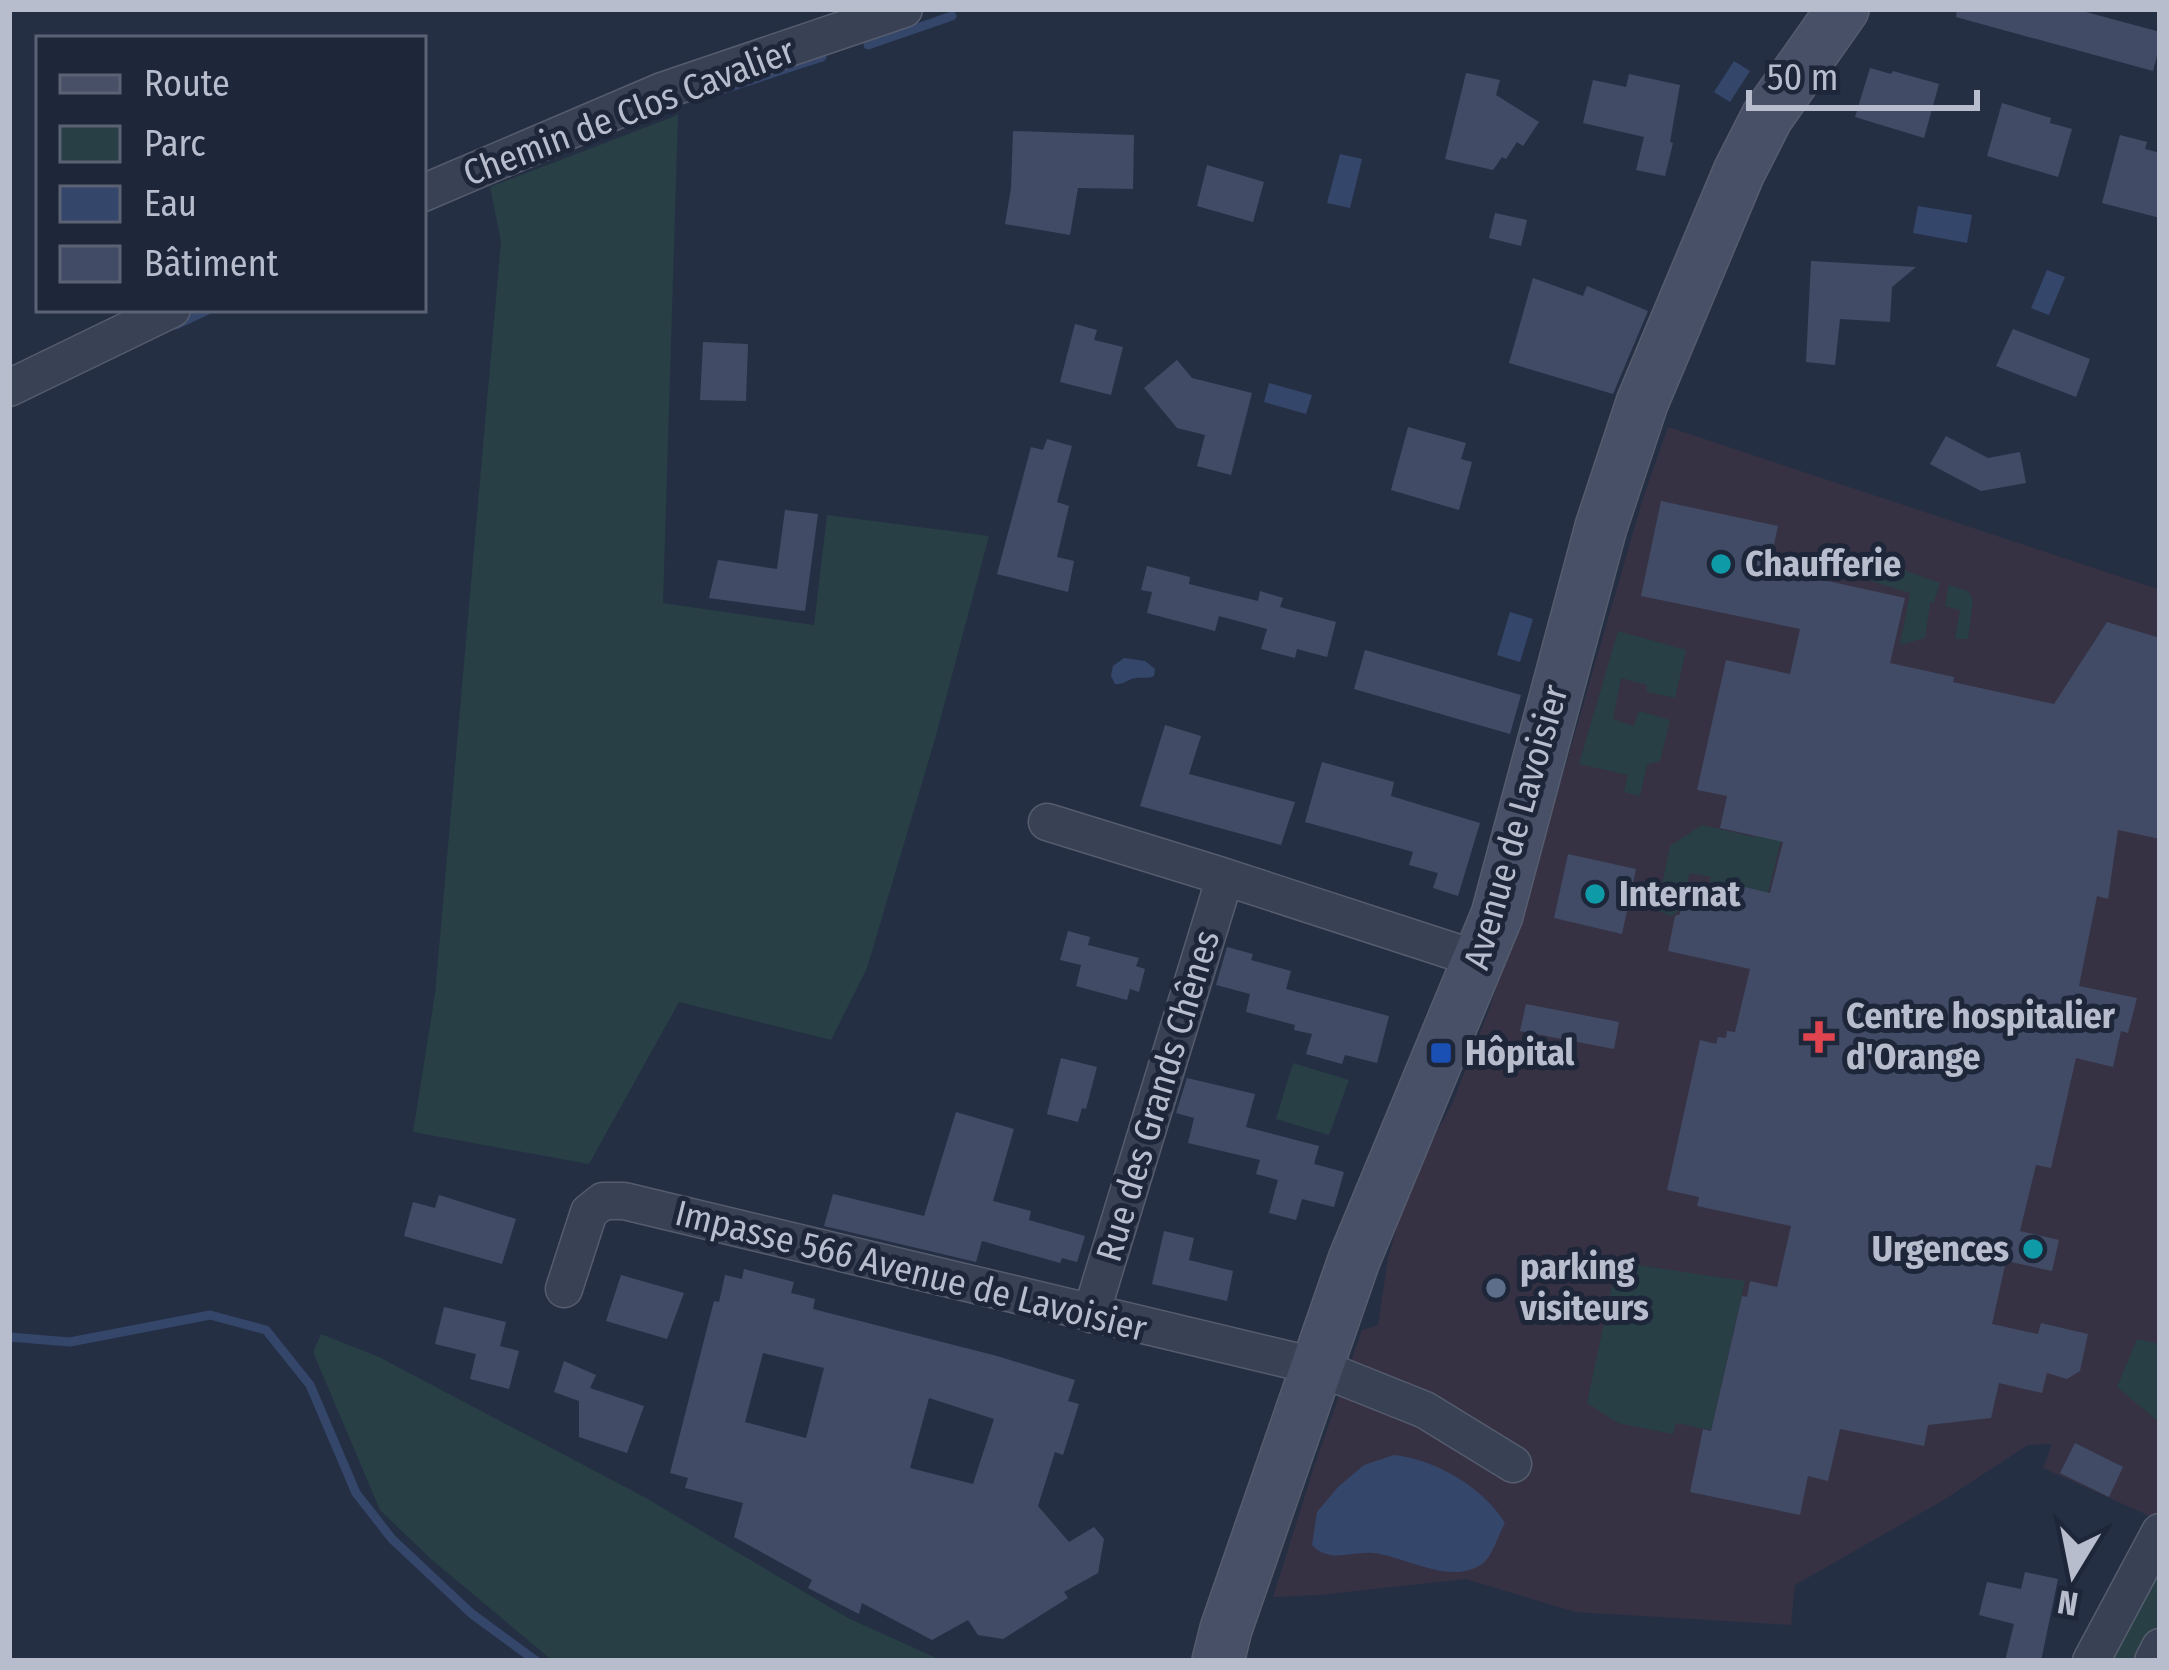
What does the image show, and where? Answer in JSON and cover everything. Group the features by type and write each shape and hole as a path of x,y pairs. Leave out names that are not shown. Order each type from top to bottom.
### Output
{"street":[{"name":"Chemin de Clos Cavalier","path":"426,192 662,92 904,9"},
{"name":"Avenue de Lavoisier","path":"1218,1661 1354,1260 1497,915 1601,527 1642,403 1738,172 1767,117 1843,9"},
{"path":"9,388 166,312"},
{"path":"1047,822 1480,960"},
{"name":"Rue des Grands Chênes","path":"1091,1314 1225,877"},
{"name":"Impasse 566 Avenue de Lavoisier","path":"564,1289 589,1212 603,1201 624,1201 1315,1366 1425,1410 1513,1464"},
{"path":"2091,1661 2160,1532"},
{"path":"2153,1661 2160,1647"}],"shaded area":[{"name":"Centre hospitalier d'Orange","path":"1668,427 2160,590 2160,1509 2154,1518 2043,1468 2052,1444 2028,1445 1942,1501 1795,1585 1791,1625 1575,1612 1466,1579 1273,1597 1362,1330 1378,1325 1388,1258 1410,1181 1452,1104 1490,1007"}],"green space":[{"path":"678,115 663,603 814,625 827,515 989,536 867,968 831,1040 679,1002 589,1164 413,1132 435,994 501,241 490,187"},
{"path":"1872,551 1881,562 1940,583 1930,603 1925,638 1900,645 1910,593 1865,579"},
{"path":"1949,585 1968,591 1973,600 1968,639 1955,639 1960,610 1945,606"},
{"path":"1618,631 1686,650 1675,698 1647,692 1647,685 1621,678 1613,719 1634,726 1639,711 1670,720 1660,761 1647,765 1640,796 1624,792 1628,775 1579,764"},
{"path":"1761,806 1788,812 1768,893 1727,883 1709,890 1711,877 1690,873 1679,911 1671,916 1657,910 1670,846 1702,825 1754,837"},
{"path":"1293,1063 1349,1080 1329,1135 1276,1119"},
{"path":"1630,1264 1745,1281 1711,1430 1676,1423 1673,1434 1618,1423 1587,1403 1615,1272"},
{"path":"321,1334 379,1357 646,1498 848,1618 943,1661 553,1661 380,1510 313,1352"},
{"path":"2137,1339 2160,1344 2160,1423 2117,1387"},
{"path":"2160,1550 2160,1635 2147,1661 2106,1661"}],"water":[{"path":"1734,61 1750,71 1730,102 1714,92"},
{"path":"1340,154 1362,159 1350,208 1327,203"},
{"path":"1918,206 1972,215 1967,243 1913,233"},
{"path":"2047,270 2065,277 2049,315 2031,308"},
{"path":"1269,383 1312,395 1306,414 1264,402"},
{"path":"1510,612 1533,619 1520,662 1497,655"},
{"path":"1124,658 1145,661 1155,669 1154,676 1115,684 1113,666"},
{"path":"1394,1455 1426,1462 1457,1477 1496,1510 1505,1523 1482,1564 1469,1570 1442,1571 1373,1553 1326,1554 1312,1545 1317,1512 1338,1487 1364,1465"}],"building":[{"path":"1957,9 2075,9 2160,32 2160,44 2153,71 1956,17"},
{"path":"1870,68 1939,84 1924,138 1855,117"},
{"path":"1466,73 1500,80 1496,95 1539,122 1523,146 1517,142 1493,170 1445,159"},
{"path":"1629,74 1680,85 1665,176 1636,170 1644,137 1583,123 1593,80 1626,87"},
{"path":"2002,103 2072,129 2058,177 1987,156"},
{"path":"1013,131 1134,135 1133,189 1078,188 1070,235 1005,224"},
{"path":"2120,135 2147,142 2145,149 2160,153 2160,218 2102,203"},
{"path":"1207,165 1264,182 1253,222 1197,206"},
{"path":"1495,213 1527,220 1521,246 1489,238"},
{"path":"1811,261 1916,267 1892,287 1890,322 1840,319 1835,365 1806,362"},
{"path":"1533,278 1583,296 1587,286 1648,311 1613,394 1509,363"},
{"path":"1075,324 1097,330 1094,340 1123,347 1111,395 1060,382"},
{"path":"2013,329 2090,359 2076,397 1996,366"},
{"path":"703,342 748,344 746,401 700,400"},
{"path":"1177,360 1192,378 1252,393 1231,475 1197,466 1205,435 1177,428 1144,388"},
{"path":"1408,427 1466,443 1461,459 1472,462 1459,510 1391,490"},
{"path":"1946,436 1988,458 2020,452 2026,483 1981,491 1930,464"},
{"path":"1047,439 1072,446 1057,502 1069,506 1057,557 1074,561 1068,592 997,574 1031,447 1043,450"},
{"path":"1661,501 1778,526 1769,568 1905,598 1890,663 1954,677 1953,682 2054,704 2107,622 2160,638 2160,839 2118,830 2108,899 2097,896 2079,986 2137,998 2128,1033 2121,1031 2113,1067 2076,1058 2051,1168 2036,1165 2020,1231 2059,1240 2052,1271 2006,1261 1992,1324 2038,1334 2041,1323 2088,1334 2080,1371 2067,1379 2047,1373 2042,1393 1999,1383 1991,1418 1928,1425 1924,1446 1840,1429 1828,1481 1808,1476 1800,1515 1690,1492 1703,1429 1711,1431 1742,1296 1747,1297 1750,1281 1777,1287 1791,1226 1697,1206 1699,1197 1667,1190 1700,1040 1716,1044 1718,1037 1726,1038 1727,1031 1735,1032 1750,969 1668,951 1675,916 1680,914 1687,881 1722,887 1728,883 1770,893 1783,842 1720,828 1727,796 1697,790 1726,660 1790,674 1800,629 1641,596"},
{"path":"785,510 818,514 805,611 709,598 718,560 777,569"},
{"path":"1147,566 1190,577 1189,584 1258,601 1260,591 1283,598 1280,607 1336,622 1327,657 1297,649 1295,658 1261,649 1267,629 1219,616 1215,631 1147,613 1152,592 1141,590"},
{"path":"1365,650 1521,695 1510,734 1354,689"},
{"path":"1165,725 1201,736 1189,774 1295,802 1281,845 1140,806"},
{"path":"1322,762 1394,782 1391,796 1480,823 1458,896 1433,888 1438,873 1409,865 1413,852 1305,822"},
{"name":"Internat","path":"1568,854 1636,869 1622,934 1554,918"},
{"path":"1068,931 1090,937 1088,945 1139,958 1136,966 1145,969 1139,992 1130,989 1127,1000 1076,986 1081,965 1060,960"},
{"path":"1227,947 1253,954 1251,960 1291,971 1286,989 1389,1016 1377,1063 1345,1055 1342,1064 1306,1054 1312,1034 1246,1012 1250,994 1216,985"},
{"path":"1526,1004 1619,1022 1614,1049 1520,1031"},
{"path":"1061,1058 1097,1067 1078,1122 1047,1114"},
{"path":"1187,1078 1255,1094 1246,1127 1319,1146 1314,1164 1344,1172 1334,1207 1302,1199 1296,1220 1269,1213 1278,1180 1256,1174 1260,1160 1188,1143 1194,1118 1176,1113"},
{"path":"956,1112 1014,1129 993,1201 1031,1211 1029,1220 1085,1236 1077,1262 1062,1258 1060,1263 982,1241 976,1262 824,1226 833,1194 924,1216"},
{"path":"439,1195 516,1219 502,1264 404,1236 413,1202 435,1208"},
{"path":"1164,1231 1194,1238 1189,1260 1233,1271 1227,1301 1152,1284"},
{"path":"744,1269 794,1282 791,1293 815,1299 813,1309 1075,1380 1068,1401 1079,1404 1063,1455 1055,1452 1038,1506 1069,1542 1094,1527 1104,1539 1098,1573 1064,1592 1068,1598 1003,1639 978,1635 968,1620 932,1640 862,1603 859,1614 808,1588 812,1580 734,1537 743,1503 685,1488 688,1478 670,1473 714,1301 719,1302 725,1275 742,1279","holes":["763,1353 824,1368 806,1438 745,1422","929,1398 994,1419 973,1484 910,1468"]},
{"path":"621,1275 684,1293 667,1339 606,1321"},
{"path":"444,1307 506,1322 500,1346 519,1351 509,1389 470,1379 476,1354 435,1344"},
{"path":"564,1361 596,1375 590,1388 644,1406 627,1453 579,1437 579,1401 554,1392"},
{"path":"2075,1443 2123,1467 2109,1497 2060,1473"},
{"path":"2025,1572 2058,1579 2041,1661 2005,1661 2014,1624 1979,1615 1987,1582 2021,1589"}],"waterway":[{"path":"868,45 952,16"},
{"path":"718,91 822,57"},
{"path":"176,325 204,312"},
{"path":"9,1337 70,1342 210,1315 266,1330 310,1385 356,1493 392,1539 472,1614 536,1661"}],"place":[{"name":"Chaufferie","path":"1721,564"},
{"name":"Internat","path":"1595,894"},
{"name":"Centre hospitalier d'Orange","path":"1819,1037"},
{"name":"Hôpital","path":"1441,1053"},
{"name":"Urgences","path":"2033,1249"},
{"name":"parking visiteurs","path":"1496,1288"}]}
